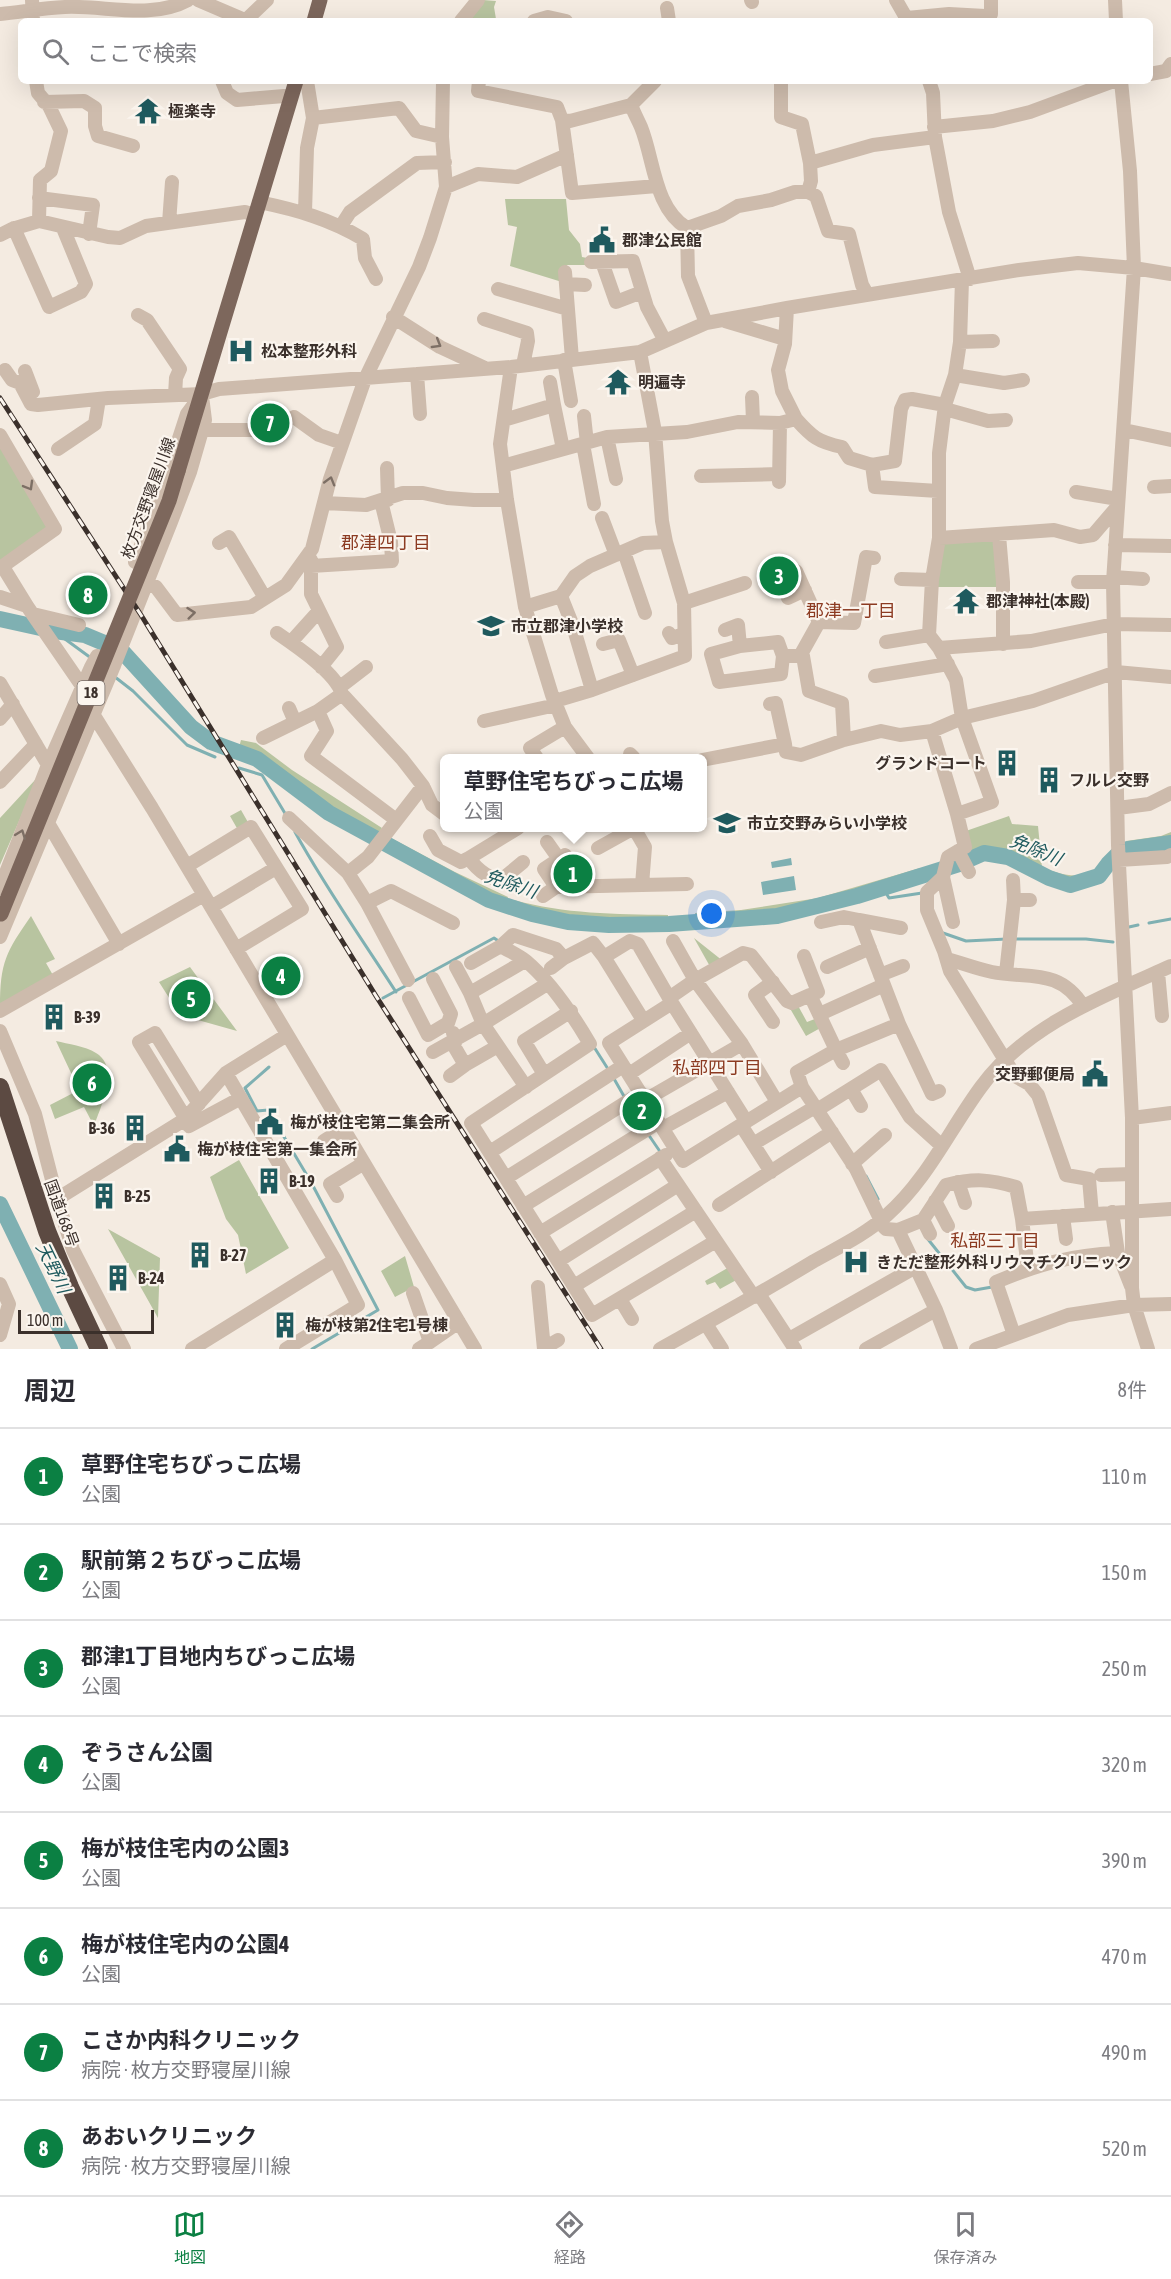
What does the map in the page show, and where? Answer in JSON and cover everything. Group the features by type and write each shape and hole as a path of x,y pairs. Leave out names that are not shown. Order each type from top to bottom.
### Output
{"highway":[{"name":"国道168号","path":"0,1087 47,1231 99,1349"}],"main road":[{"path":"315,18 320,0"},
{"name":"枚方交野寝屋川線","path":"0,915 169,501 295,84"}],"street":[{"path":"0,14 66,7 150,5 174,8 188,0"},
{"path":"198,0 239,18"},
{"path":"249,18 267,0"},
{"path":"463,18 478,0"},
{"path":"896,0 907,18"},
{"path":"922,18 949,14 985,16 992,14 991,0"},
{"path":"1114,0 1116,18"},
{"path":"1153,73 1166,71 1171,64"},
{"path":"36,84 38,93 61,131 51,171 40,180 39,221"},
{"path":"223,84 227,93 237,100 284,96 291,98"},
{"path":"305,212 307,148 313,118 307,84"},
{"path":"321,668 337,647 311,594 312,549 342,443 365,379 430,238 446,187 442,136 443,84"},
{"path":"479,84 478,91 557,107 562,120 572,193 657,186"},
{"path":"562,120 570,122 631,105 652,84"},
{"path":"781,84 781,117 801,124 810,163 811,181 808,192"},
{"path":"930,84 933,93 934,132 949,212 966,279 955,375 945,407 939,453 939,538 932,580 929,635 939,648 956,680 963,718 992,802 957,814"},
{"path":"810,163 873,145 1030,112 1106,84"},
{"path":"1121,84 1130,171 1134,268 1113,579 1119,855 1132,1118 1132,1288 1134,1305 1148,1349"},
{"path":"44,102 84,101 95,108 95,126 98,136 133,146"},
{"path":"631,105 642,128 657,186 677,222 687,228"},
{"path":"313,118 399,108 416,131 442,136"},
{"path":"446,187 478,174 517,177 567,155"},
{"path":"341,226 350,212 417,163 445,162"},
{"path":"170,223 172,182"},
{"path":"687,228 721,216 738,206 771,200 795,192 808,192 816,196 828,231 849,234 862,285 867,294"},
{"path":"39,198 93,205 89,234"},
{"path":"0,235 14,228 39,221 89,234 120,238 146,226 245,212 257,208 305,212 341,226 363,239 365,258 376,279"},
{"path":"14,228 49,306 81,292 87,284 63,228"},
{"path":"687,228 688,276 706,323"},
{"path":"642,292 616,302 596,262 633,261 647,307 665,341"},
{"path":"5,370 12,380 20,383 31,404 38,405 99,399 202,394 219,389 517,366 640,352 706,323 720,320 867,294 1078,263 1171,274"},
{"path":"571,401 565,278 585,285"},
{"path":"498,289 568,309"},
{"path":"787,308 785,339 778,370 782,391 796,419 812,437 824,443 842,447 849,458 872,465 895,461 901,409 905,400 912,399 945,407 988,425 1006,420"},
{"path":"138,315 158,331 162,348 180,369 176,378 175,395"},
{"path":"393,317 440,347 484,368"},
{"path":"484,319 527,333 528,341 517,366 500,444 507,500 525,608 555,703 565,727 584,754"},
{"path":"720,320 785,339"},
{"path":"960,342 993,341"},
{"path":"484,721 512,719 685,657 684,603 662,521 662,473 640,352"},
{"path":"25,371 38,405"},
{"path":"417,374 420,414"},
{"path":"955,375 995,378 1004,383 1023,380"},
{"path":"550,382 563,449"},
{"path":"0,937 112,670 190,472 205,420 202,394"},
{"path":"135,562 187,414 202,394"},
{"path":"752,397 753,421"},
{"path":"58,449 95,424 99,399"},
{"path":"504,420 554,405"},
{"path":"584,416 585,443 594,504"},
{"path":"294,417 319,435 342,443"},
{"path":"503,466 607,437 655,432 687,432 738,422 780,423 796,419"},
{"path":"701,476 779,478 780,423"},
{"path":"202,430 261,430"},
{"path":"1124,430 1171,440"},
{"path":"0,435 55,529 1,567 82,687 93,714 187,866 475,1349"},
{"path":"607,437 616,479"},
{"path":"872,465 874,487 938,491"},
{"path":"311,566 392,561 384,500 387,468"},
{"path":"1154,487 1171,486"},
{"path":"1076,492 1118,503"},
{"path":"324,503 366,505 404,493 423,493 447,498 507,500"},
{"path":"939,538 1054,530 1080,537 1093,535 1118,503"},
{"path":"602,518 620,554 641,608"},
{"path":"999,535 1003,582 1003,644"},
{"path":"228,537 266,598"},
{"path":"525,608 561,596 575,576 590,566 643,543 666,542"},
{"path":"1115,545 1171,546"},
{"path":"147,583 156,587 177,615 251,607 286,585 312,549"},
{"path":"800,656 828,626 854,623 869,577 865,557"},
{"path":"796,572 828,626"},
{"path":"901,579 932,580"},
{"path":"1078,582 1143,579"},
{"path":"684,603 726,593 745,583"},
{"path":"788,598 805,590"},
{"path":"561,596 573,626 592,690"},
{"path":"0,597 32,613 78,625"},
{"path":"291,642 318,612"},
{"path":"939,648 1031,641 1114,624 1171,625"},
{"path":"737,625 740,646"},
{"path":"277,633 321,668 402,759 423,786 432,805 440,811"},
{"path":"669,633 672,638 684,634"},
{"path":"886,642 929,635"},
{"path":"603,644 619,640 633,675"},
{"path":"778,642 783,657 781,674 719,682 711,654 740,646 778,642"},
{"path":"783,657 803,656 809,691 842,703 844,740"},
{"path":"0,888 48,765 95,661 112,670"},
{"path":"875,676 948,664"},
{"path":"263,738 318,711 366,667"},
{"path":"776,703 786,752 801,755 844,740 881,731 900,735 932,731 963,718 1033,701 1116,672 1171,677"},
{"path":"0,683 48,765"},
{"path":"0,719 13,704"},
{"path":"289,708 295,722"},
{"path":"318,711 327,731 311,756 395,819"},
{"path":"530,752 565,727"},
{"path":"932,731 965,847 953,854 943,877 927,892 927,910 957,985 974,1007 1015,1076 1029,1084 1038,1095 1066,1175 1089,1179 1092,1214"},
{"path":"0,782 36,744"},
{"path":"707,759 785,744"},
{"path":"348,873 368,857 395,819 423,786"},
{"path":"1118,808 1149,804 1171,793"},
{"path":"290,818 309,842 348,873 367,903 378,935 408,980"},
{"path":"48,823 119,944"},
{"path":"187,866 251,827 302,909 236,949"},
{"path":"435,839 438,850 460,862 513,832"},
{"path":"598,848 627,832"},
{"path":"636,832 645,847 642,885"},
{"path":"547,842 562,857 544,869 556,888"},
{"path":"953,854 969,872"},
{"path":"1119,855 1167,857 1171,855"},
{"path":"469,858 476,869 504,882 523,862"},
{"path":"0,1011 119,944 276,868"},
{"path":"943,877 953,922"},
{"path":"1006,973 1014,900 1013,880"},
{"path":"543,896 556,888 607,883 687,884"},
{"path":"367,903 391,891 453,923"},
{"path":"1014,900 1030,900"},
{"path":"821,922 844,917 901,928"},
{"path":"859,920 882,980 905,1026 932,1094 939,1091"},
{"path":"471,963 504,944 513,935 556,949 564,958"},
{"path":"673,941 695,980 742,1044 777,1102"},
{"path":"604,957 630,942 638,944 670,1001 728,1092 745,1130 771,1172"},
{"path":"551,968 564,958 593,943 643,1020"},
{"path":"504,944 525,961 571,1011 590,1044 471,1123 592,1316 716,1241"},
{"path":"827,967 870,948"},
{"path":"804,956 818,992 792,1003 782,995 751,955 743,953 695,980 670,1001 609,1043 619,1071 653,1127 678,1185 789,1346 916,1267"},
{"path":"947,959 991,972 1046,976 1065,986 1083,1006"},
{"path":"471,993 525,961"},
{"path":"820,1014 903,966"},
{"path":"456,967 471,993 483,1024 526,1087"},
{"path":"660,1349 756,1296 880,1221 909,1192 982,1085 1005,1060 1054,1022 1083,1006 1165,969 1162,1016"},
{"path":"409,999 428,1035 448,1023 451,1014 433,979"},
{"path":"773,982 751,998 773,1022"},
{"path":"433,1052 547,984"},
{"path":"810,995 843,1063"},
{"path":"544,1074 524,1041 571,1011"},
{"path":"448,1023 456,1039 454,1046 465,1065"},
{"path":"905,1026 836,1050 797,1072 832,1132 856,1161 880,1221 886,1230 898,1230 923,1220 946,1185 992,1180 1016,1187 1028,1269"},
{"path":"0,1031 35,1114 73,1250 124,1349"},
{"path":"199,1104 155,1033 139,1042 189,1126 241,1098"},
{"path":"490,1152 619,1071 691,1033"},
{"path":"57,1199 185,1119 226,1072 287,1035"},
{"path":"506,1178 635,1099 742,1044"},
{"path":"450,1076 498,1046"},
{"path":"666,1155 683,1161 813,1100 851,1089 881,1070 910,1117 942,1146"},
{"path":"226,1072 335,1260 358,1305 286,1349"},
{"path":"851,1089 861,1106"},
{"path":"523,1206 653,1127 728,1092"},
{"path":"745,1130 777,1102 813,1100"},
{"path":"1132,1118 1171,1113"},
{"path":"324,1141 343,1129"},
{"path":"719,1205 832,1132"},
{"path":"856,1161 885,1135"},
{"path":"540,1233 666,1155"},
{"path":"337,1196 330,1184 363,1163"},
{"path":"1101,1175 1132,1174"},
{"path":"958,1182 965,1203"},
{"path":"558,1262 678,1185"},
{"path":"935,1202 948,1226"},
{"path":"1022,1219 1171,1209"},
{"path":"574,1286 696,1211"},
{"path":"1113,1212 1118,1253 1132,1288"},
{"path":"1063,1216 1066,1239"},
{"path":"923,1220 930,1234"},
{"path":"898,1230 936,1310 951,1349"},
{"path":"1014,1335 996,1282 1028,1269 1083,1254 1118,1253"},
{"path":"192,1349 335,1260"},
{"path":"0,1284 9,1304 0,1335"},
{"path":"538,1287 544,1348 558,1340"},
{"path":"413,1293 424,1345 459,1322"},
{"path":"620,1299 632,1319"},
{"path":"976,1349 1068,1315 1134,1305 1171,1304"},
{"path":"866,1349 936,1310"},
{"path":"706,1324 722,1349"}],"green space":[{"path":"483,0 496,1 494,7 496,18 471,18"},
{"path":"505,199 566,199 569,230 580,244 582,257 587,258 587,265 567,265 562,282 510,266 517,227 508,225"},
{"path":"0,443 50,530 0,564"},
{"path":"999,535 1003,587 933,587 939,538"},
{"path":"241,740 256,743 292,770 382,828 375,838 332,812 257,758 238,751"},
{"path":"35,780 36,782 0,865 0,818"},
{"path":"241,810 249,824 238,830 230,816"},
{"path":"1009,816 1012,824 1038,826 1042,867 1060,873 1077,875 1093,871 1106,856 1107,861 1099,874 1070,883 1009,856 984,851 969,857 963,832"},
{"path":"1171,832 1171,840 1127,847 1126,841 1161,836"},
{"path":"391,838 508,897 506,903 435,871 386,843"},
{"path":"939,866 938,869 908,879 819,904 759,915 695,920 695,913 741,910 818,898 920,868 921,870"},
{"path":"514,900 571,911 668,915 668,922 569,921 512,906"},
{"path":"31,916 55,959 46,963 54,977 0,1007 1,979 6,958"},
{"path":"694,938 723,961 712,970"},
{"path":"289,959 300,978 274,994 263,974"},
{"path":"190,967 237,1031 180,1015 159,982"},
{"path":"796,1002 807,1022 820,1017 824,1026 806,1036 788,1005"},
{"path":"56,1041 82,1047 103,1059 107,1068 107,1087 94,1126 84,1107 55,1119 50,1105 79,1090"},
{"path":"239,1160 289,1248 246,1274 238,1235 226,1219 210,1177"},
{"path":"108,1229 160,1258 158,1318"},
{"path":"405,1256 414,1287 395,1297 381,1271"},
{"path":"731,1266 740,1278 720,1289 715,1282 707,1285 705,1281"}],"water":[{"path":"791,858 792,865 772,868 771,862"},
{"path":"794,876 796,890 763,895 761,882"}],"waterway":[{"name":"免除川","path":"0,619 54,631 85,635 121,650 191,727 211,742 257,759 329,813 489,900 532,914 568,922 609,925 669,924 777,916 857,896 959,864 984,853 1008,857 1049,878 1070,885 1099,876 1122,850 1171,843"},
{"path":"54,631 91,658"},
{"path":"115,677 133,691 187,745 215,757"},
{"path":"239,768 262,775 286,815"},
{"path":"295,832 331,893 396,992"},
{"path":"883,888 889,898 922,893"},
{"path":"1149,923 1171,919"},
{"path":"1129,927 1138,925"},
{"path":"943,933 966,941 1007,939"},
{"path":"383,998 494,938 500,942"},
{"path":"1013,939 1086,939 1113,942"},
{"path":"594,1047 608,1069"},
{"path":"269,1067 245,1088 257,1111 268,1110 311,1182 378,1310 312,1349"},
{"path":"613,1077 625,1098"},
{"path":"630,1106 644,1128"},
{"path":"648,1134 661,1153"},
{"path":"866,1176 878,1199"},
{"name":"天野川","path":"0,1204 70,1349"},
{"path":"927,1238 966,1287 975,1290 992,1287"}],"railway":[{"path":"0,398 141,615 376,996 601,1349"}],"place":[{"name":"極楽寺","path":"148,111"},
{"name":"郡津公民館","path":"602,240"},
{"name":"松本整形外科","path":"241,351"},
{"name":"明遍寺","path":"618,382"},
{"name":"こさか内科クリニック","path":"270,423"},
{"name":"郡津1丁目地内ちびっこ広場","path":"779,576"},
{"name":"あおいクリニック","path":"88,595"},
{"name":"郡津神社(本殿)","path":"966,601"},
{"name":"市立郡津小学校","path":"491,626"},
{"name":"グランドコート","path":"1007,763"},
{"name":"フルレ交野","path":"1049,780"},
{"name":"市立交野みらい小学校","path":"727,823"},
{"name":"草野住宅ちびっこ広場","path":"573,874"},
{"name":"ぞうさん公園","path":"281,976"},
{"name":"梅が枝住宅内の公園3","path":"191,999"},
{"name":"B-39","path":"54,1017"},
{"name":"交野郵便局","path":"1095,1074"},
{"name":"梅が枝住宅内の公園4","path":"92,1083"},
{"name":"駅前第２ちびっこ広場","path":"642,1111"},
{"name":"梅が枝住宅第二集会所","path":"270,1122"},
{"name":"B-36","path":"135,1128"},
{"name":"梅が枝住宅第一集会所","path":"177,1149"},
{"name":"B-19","path":"269,1181"},
{"name":"B-25","path":"104,1196"},
{"name":"B-27","path":"200,1255"},
{"name":"きただ整形外科リウマチクリニック","path":"856,1262"},
{"name":"B-24","path":"118,1278"},
{"name":"梅が枝第2住宅1号棟","path":"285,1325"}],"district":[{"name":"郡津四丁目","path":"386,543"},
{"name":"郡津一丁目","path":"851,611"},
{"name":"私部四丁目","path":"717,1068"},
{"name":"私部三丁目","path":"995,1241"}]}
